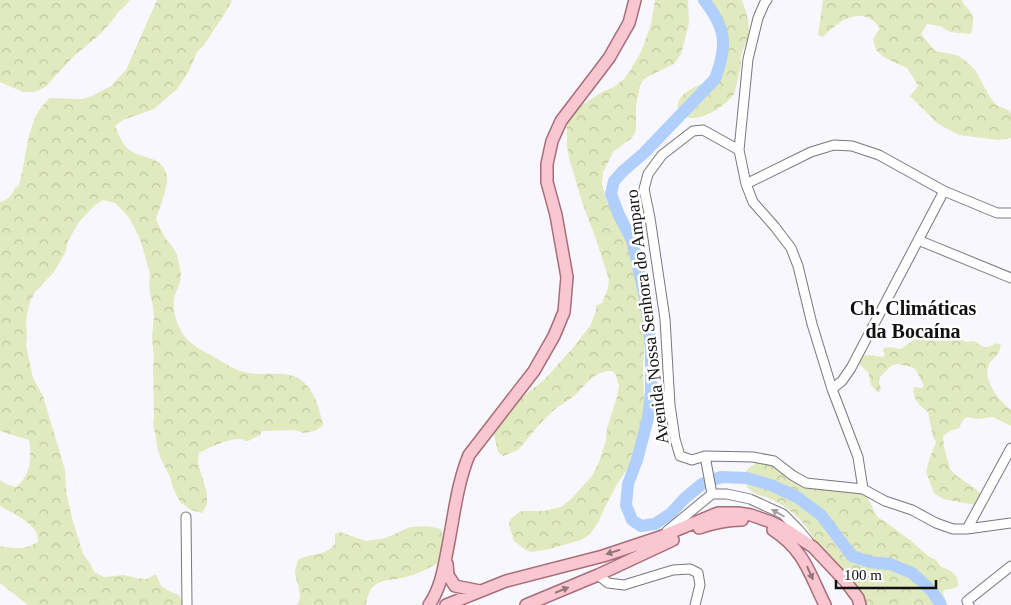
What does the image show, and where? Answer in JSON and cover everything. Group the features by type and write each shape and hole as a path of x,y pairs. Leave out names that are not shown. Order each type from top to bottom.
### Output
{"main road":[{"path":"429,605 440,585 462,470 469,455 534,371 554,336 564,312 567,277 556,215 547,182 547,164 552,141 561,121 608,58 628,23 635,0"},
{"path":"446,605 506,581 603,556 660,537 718,513 738,512 771,522 788,530 813,547 846,582 858,598 860,605"},
{"path":"526,605 598,575 663,544 708,525 727,520 758,523 784,538 794,547 806,563 824,603"},
{"path":"447,555 448,575 455,586 480,591"},
{"path":"846,582 853,597 854,605"}],"street":[{"path":"768,0 765,2 758,18 748,59 739,150 746,184 754,202 792,248 812,324 832,389 858,457 863,489"},
{"name":"Avenida Nossa Senhora do Amparo","path":"706,460 692,460 680,456 675,439 670,405 665,319 644,189 648,174 662,155 693,131 703,130 739,150"},
{"path":"746,184 810,152 834,145 852,146 879,155 944,191 997,213 1011,214"},
{"path":"832,389 842,382 851,368 944,191"},
{"path":"918,240 1011,278"},
{"path":"967,528 1011,448"},
{"path":"712,490 706,460 754,457 774,461 806,483 863,489 885,501 912,510 936,523 953,529 1011,523"},
{"path":"660,537 694,510 712,490"},
{"path":"712,490 750,499 782,514 813,547"},
{"path":"186,517 187,605"},
{"path":"968,603 1011,566"},
{"path":"598,575 608,583 624,586 673,570 690,569 698,573 700,585 695,605"}],"green space":[{"path":"0,0 130,0 98,36 75,55 45,87 34,92 23,92 0,82"},
{"path":"157,0 232,0 204,45 197,52 189,71 177,89 154,109 123,120 115,126 126,147 137,154 156,161 165,170 167,178 166,187 156,219 165,237 174,248 179,266 181,277 174,300 174,312 178,323 183,334 191,343 233,368 256,374 292,375 300,379 306,384 315,399 323,425 315,431 304,433 294,430 262,431 260,435 248,441 240,439 230,440 199,453 198,463 207,493 207,504 202,513 191,510 180,502 161,459 153,426 154,357 152,337 154,316 149,284 150,273 140,239 130,219 115,203 103,200 95,205 79,222 54,272 35,292 27,314 26,345 33,378 43,396 65,470 66,491 83,554 94,572 104,577 124,575 146,579 156,574 161,586 179,595 184,605 28,605 0,583 0,546 19,548 38,542 37,534 31,525 0,506 0,480 16,487 25,477 29,466 30,453 29,440 0,431 0,202 7,199 15,188 19,186 31,128 44,104 50,98 82,99 111,86 126,70"},
{"path":"655,0 688,0 689,23 681,54 674,64 644,79 640,85 636,107 635,133 632,138 614,151 603,172 602,185 607,202 623,219 642,276 645,326 643,429 632,462 617,484 599,521 590,534 581,540 550,549 531,552 514,541 509,525 510,520 519,512 544,511 561,507 592,476 606,440 607,428 617,397 619,386 616,375 612,371 606,371 595,376 574,396 547,416 518,450 503,456 498,452 494,429 513,404 544,380 572,349 590,326 597,305 602,303 608,288 609,280 569,158 567,122 572,112 602,92 614,87 628,74 641,52 651,24"},
{"path":"711,0 742,0 749,33 742,52 734,94 717,109 700,117 690,118 682,115 680,112 678,108 679,100 688,91 712,79 726,37 722,19"},
{"path":"823,0 962,0 973,18 971,34 950,32 940,26 927,24 921,34 935,51 957,55 975,70 996,105 1011,113 1011,138 998,140 959,135 937,123 910,96 918,86 907,68 885,58 876,50 873,39 880,28 873,21 866,17 851,17 837,25 823,37 818,35"},
{"path":"934,331 957,336 966,342 974,341 985,347 997,343 1001,345 998,354 991,361 987,370 993,390 1011,410 1011,426 993,417 978,419 967,417 959,428 943,436 950,469 976,489 983,497 976,505 943,499 934,493 926,472 936,442 933,437 928,412 919,404 914,395 914,387 922,388 924,386 916,370 912,367 897,364 891,366 880,377 881,390 878,393 871,385 868,372 859,364 861,357 871,355 883,357 885,355 884,348 901,349 922,334"},
{"path":"776,459 789,465 810,481 827,489 850,482 856,486 870,502 879,517 928,556 936,560 941,567 951,571 956,576 958,586 944,590 943,593 947,605 858,605 801,521 784,506 755,493 747,487 744,476 749,468 761,462"},
{"path":"427,526 441,529 446,552 441,561 430,568 376,584 368,595 366,605 297,605 300,597 295,572 298,560 326,552 335,544 335,534 340,532 366,541 386,538 410,527"}],"waterway":[{"path":"704,0 717,19 723,37 722,56 715,79 644,153 623,171 614,181 611,194 632,240 646,302 651,349 651,392 648,418 637,460 628,484 626,505 632,520 641,526 655,524 670,514 702,484 721,477 747,478 771,485 797,497 821,515 852,556 870,562 890,564 912,573 932,591 941,605"}],"district":[{"name":"Ch. Climáticas da Bocaína","path":"913,320"}]}
